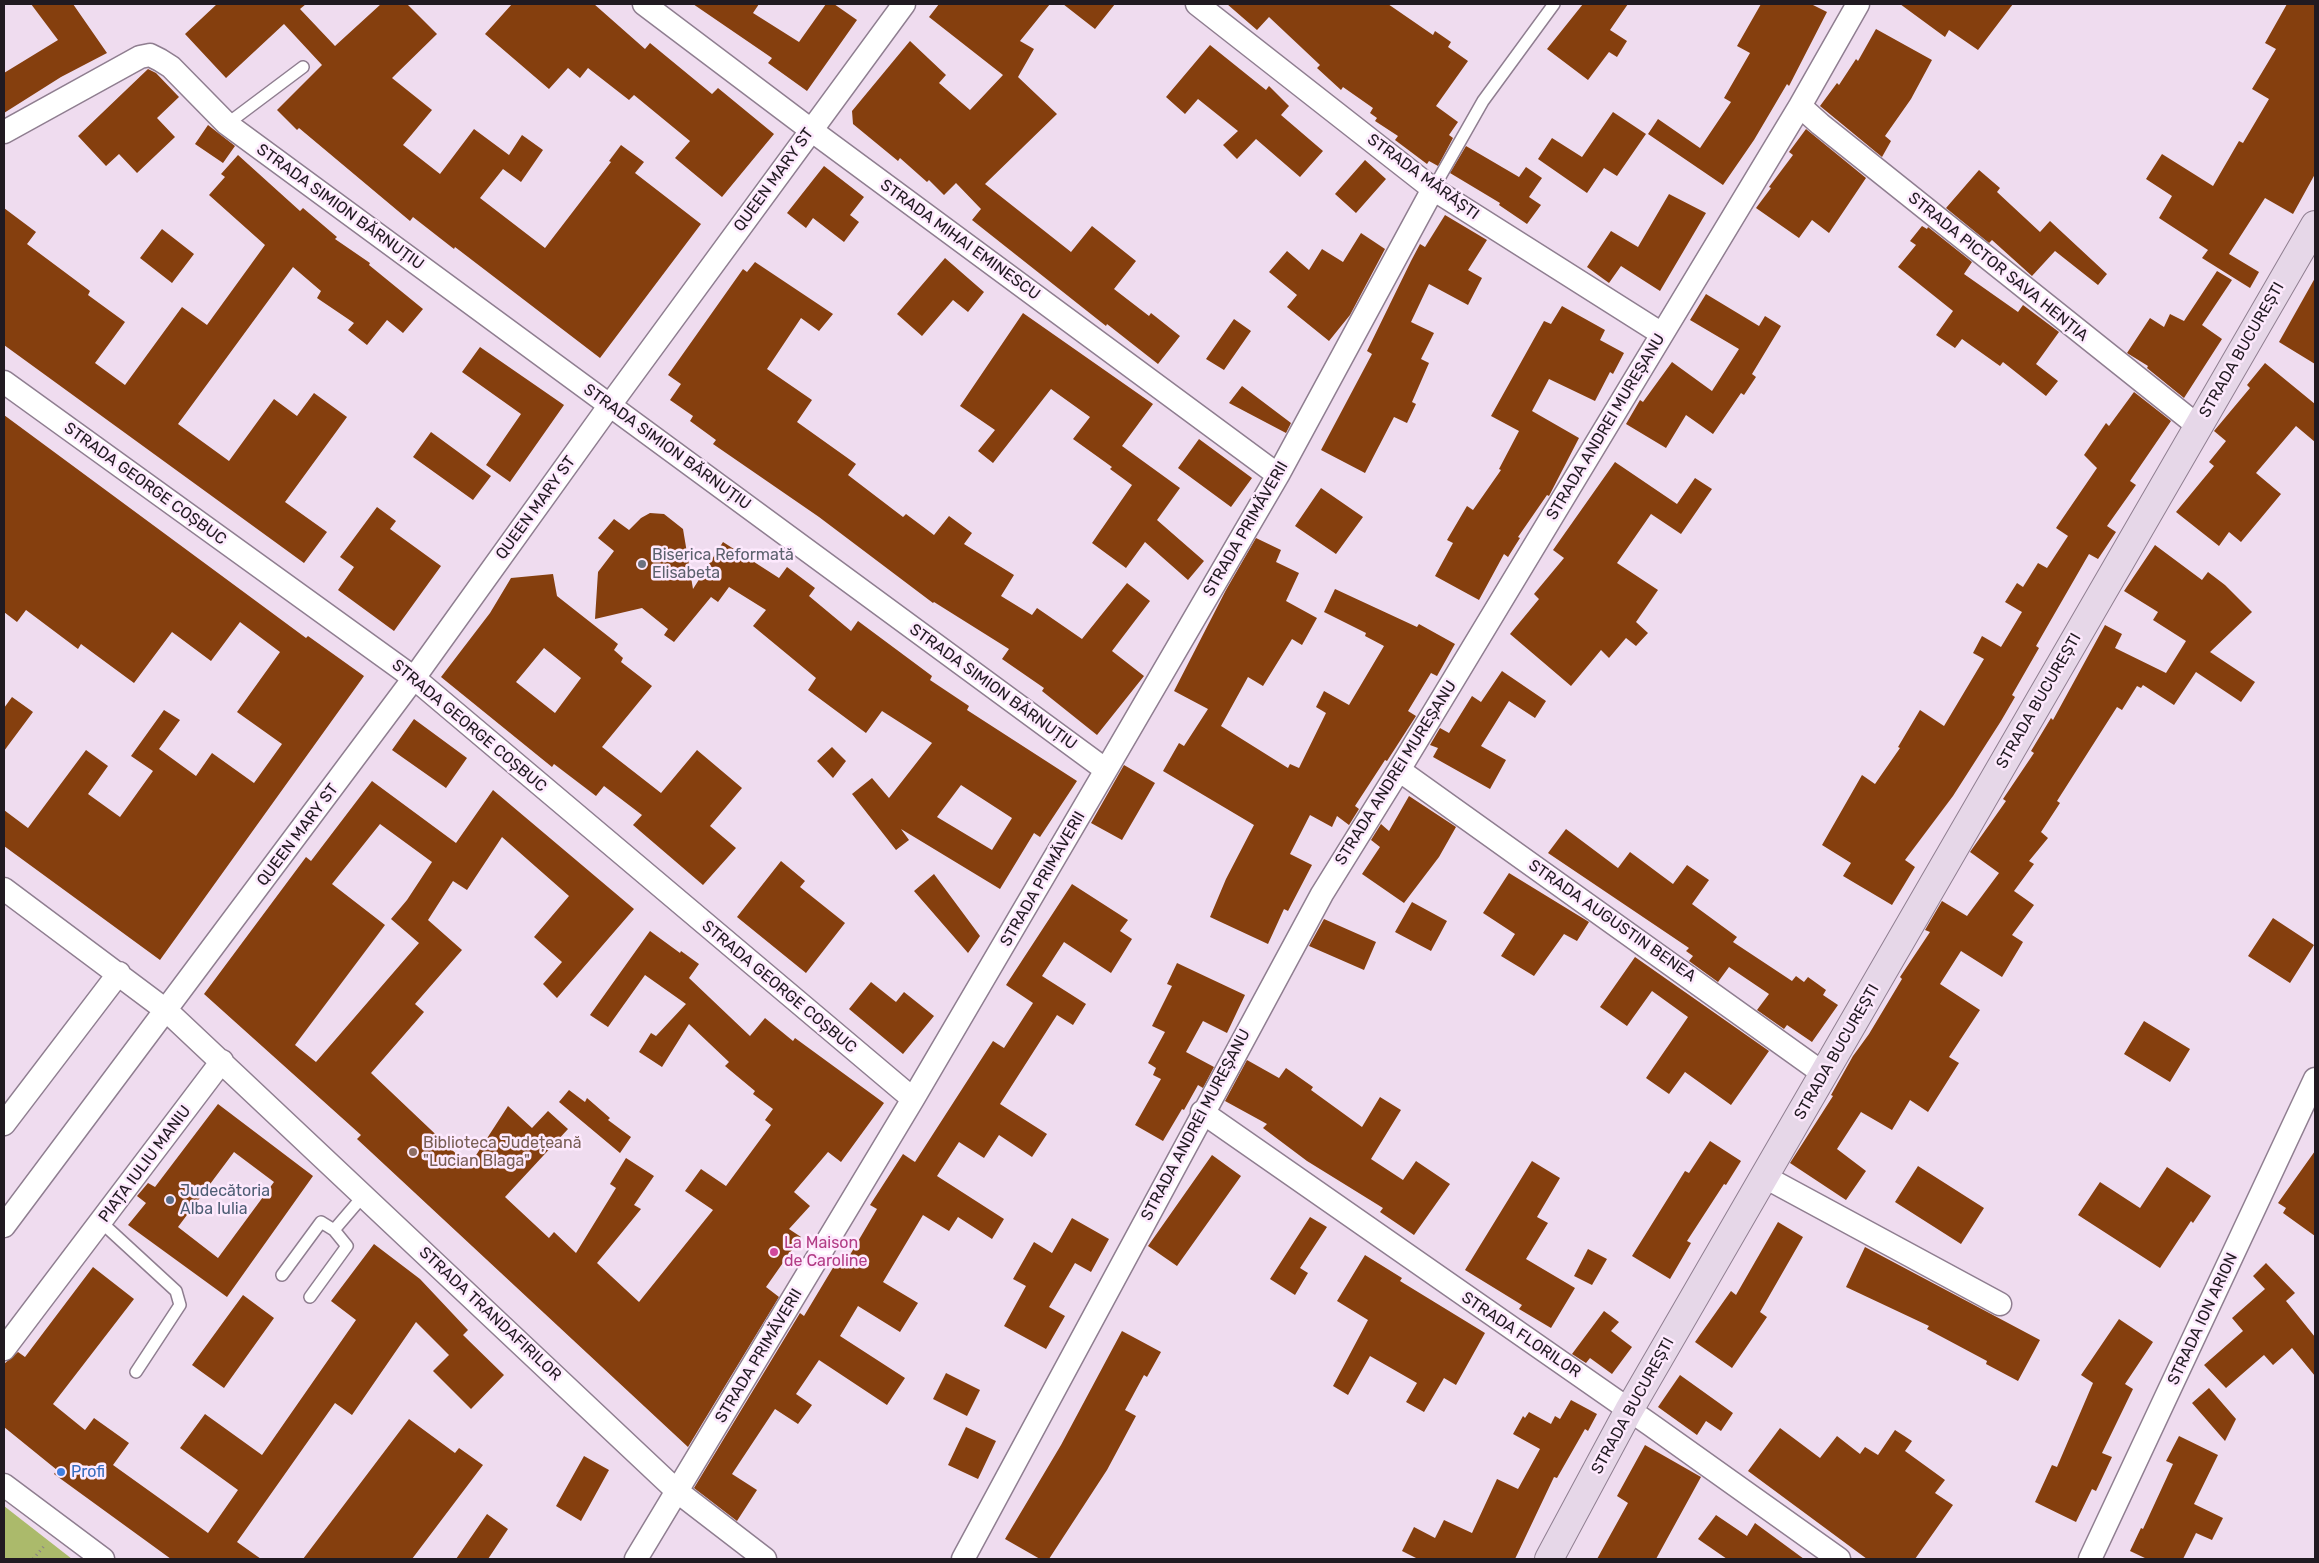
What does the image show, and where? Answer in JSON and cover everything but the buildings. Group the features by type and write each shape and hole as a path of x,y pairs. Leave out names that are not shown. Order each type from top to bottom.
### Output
{"main road":[{"name":"STRADA BUCUREȘTI","path":"1549,1559 1629,1410 2315,225"}],"street":[{"name":"STRADA MIHAI EMINESCU","path":"644,4 811,130 1278,475"},
{"name":"QUEEN MARY ST","path":"167,1011 414,678 610,405 904,4"},
{"name":"STRADA MĂRĂȘTI","path":"1197,4 1433,189 1662,334"},
{"name":"STRADA ANDREI MUREȘANU","path":"963,1559 1202,1112 1322,894 1399,770 1800,106 1858,4"},
{"name":"STRADA SIMION BĂRNUȚIU","path":"4,132 131,61 150,55 171,67 227,124 1106,770"},
{"name":"STRADA PICTOR SAVA HENȚIA","path":"1800,106 2198,426"},
{"name":"STRADA PRIMĂVERII","path":"636,1559 913,1099 1278,475 1433,189"},
{"name":"STRADA GEORGE COȘBUC","path":"4,382 414,678 913,1099"},
{"name":"STRADA AUGUSTIN BENEA","path":"1399,770 1824,1074"},
{"path":"4,889 167,1011 222,1061"},
{"path":"4,1124 119,974"},
{"path":"4,1226 167,1011"},
{"name":"STRADA TRANDAFIRILOR","path":"222,1061 678,1492 765,1559"},
{"name":"PIAȚA IULIU MANIU","path":"4,1348 13,1325 100,1222 222,1061"},
{"name":"STRADA ION ARION","path":"2090,1559 2315,1079"},
{"name":"STRADA FLORILOR","path":"1202,1112 1839,1559"},
{"path":"1765,1177 2000,1304"},
{"path":"4,1485 103,1559"}],"lane":[{"path":"1433,189 1483,101 1554,4"},
{"path":"227,124 303,67"},
{"path":"334,1230 364,1195"},
{"path":"100,1222 176,1291 180,1305 136,1372"},
{"path":"282,1275 321,1222 334,1230 346,1246 310,1297"}],"green space":[{"path":"4,1506 72,1559 4,1559"}],"place":[{"name":"Biserica Reformată Elisabeta","path":"642,564"},
{"name":"Biblioteca Județeană \"Lucian Blaga\"","path":"413,1152"},
{"name":"Judecătoria Alba Iulia","path":"170,1200"},
{"name":"La Maison de Caroline","path":"774,1252"},
{"name":"Profi","path":"61,1472"}]}
